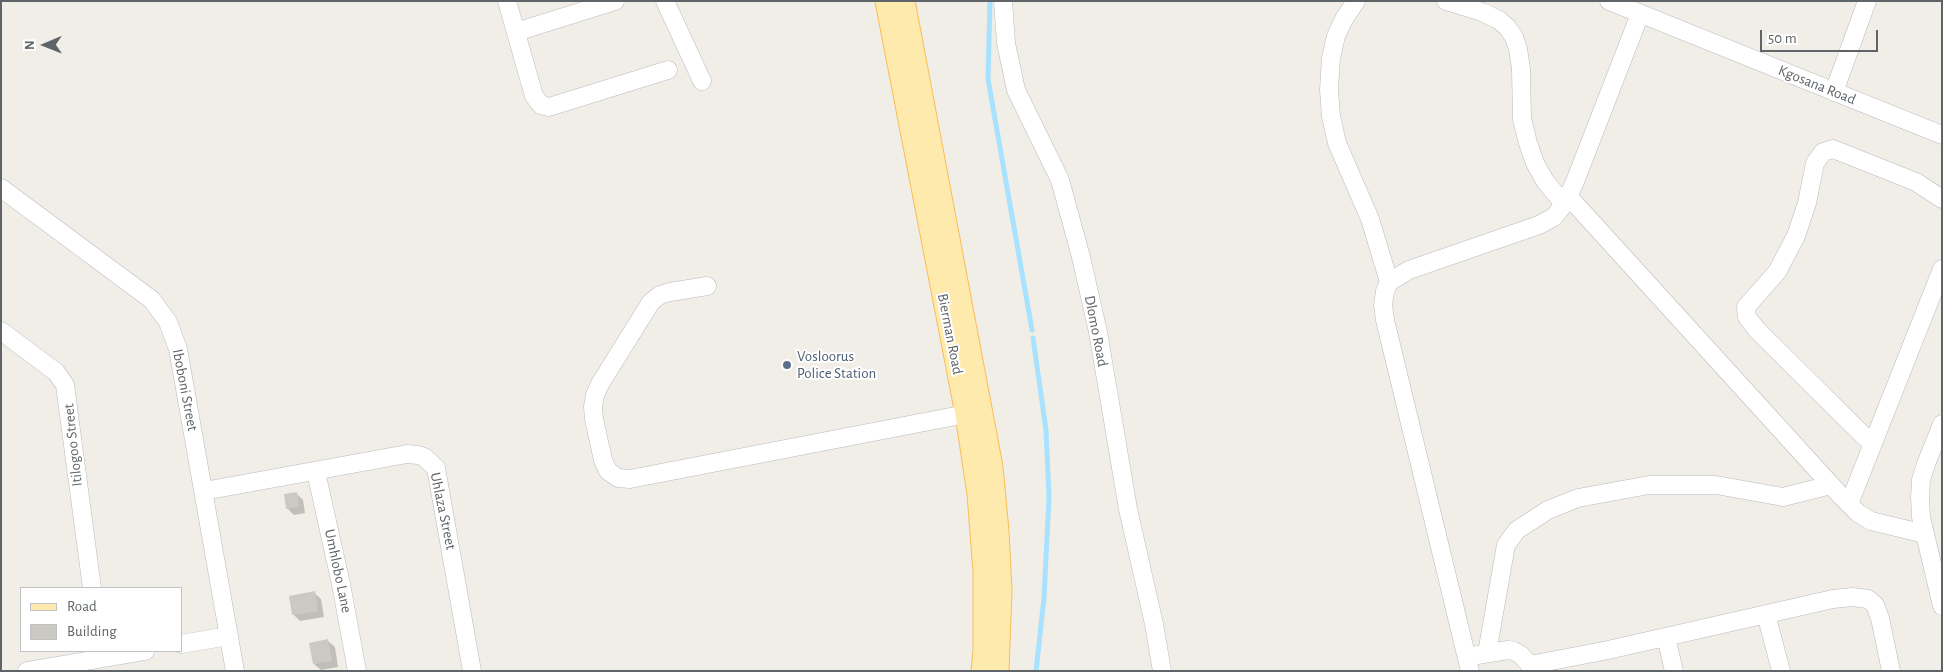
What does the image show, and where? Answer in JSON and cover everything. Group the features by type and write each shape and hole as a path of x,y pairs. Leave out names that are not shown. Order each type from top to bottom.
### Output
{"main road":[{"name":"Bierman Road","path":"886,1 966,414 978,494 984,572 982,671"},
{"name":"Bierman Road","path":"904,1 992,467 1001,590 998,671"}],"street":[{"path":"507,1 534,96 541,105 549,107 668,70"},
{"path":"516,32 616,1"},
{"path":"665,1 702,81"},
{"name":"Dlomo Road","path":"1003,1 1006,43 1016,90 1060,180 1081,257 1098,332 1128,509 1154,624 1162,671"},
{"path":"1356,1 1336,36 1329,90 1331,116 1337,143 1370,219 1389,282"},
{"path":"1446,1 1482,12 1499,20 1507,27 1514,38 1520,59 1522,119 1534,163 1545,181 1566,200 1858,513 1871,521 1925,534"},
{"name":"Kgosana Road","path":"1609,1 1942,135"},
{"path":"1834,92 1867,1"},
{"path":"1640,14 1566,200 1554,217 1539,225 1409,270 1389,282 1385,291 1383,305 1385,320 1469,664 1487,653 1514,651 1521,655 1531,668 1833,599 1852,597 1868,599 1875,605 1880,618 1891,671"},
{"path":"1872,444 1757,330 1747,317 1746,307 1777,272 1796,236 1807,203 1815,163 1823,152 1833,149 1916,182 1942,199"},
{"name":"Iboboni Street","path":"1,188 152,300 168,322 178,349 235,671"},
{"path":"1849,504 1942,269"},
{"path":"707,286 670,292 660,295 651,302 600,384 594,401 594,419 603,460 608,471 618,478 630,479 966,414"},
{"name":"Itilogoo Street","path":"1,331 56,372 65,385 92,587"},
{"path":"1942,424 1921,480 1920,497 1925,534 1942,606"},
{"name":"Uhlaza Street","path":"204,491 407,454 418,454 436,468 472,671"},
{"name":"Umhlobo Lane","path":"316,472 341,584 357,671"},
{"path":"1487,653 1506,545 1518,530 1548,510 1578,498 1649,485 1716,485 1783,497 1811,492 1831,485"},
{"path":"1766,614 1781,671"},
{"path":"182,644 229,636"},
{"path":"1666,637 1674,671"},
{"path":"27,671 100,655 134,652"}],"building":[{"path":"297,492 299,507 286,509 284,494"},
{"path":"315,591 318,611 292,615 289,596"},
{"path":"328,639 332,661 313,664 309,643"}],"waterway":[{"path":"990,1 988,79 1032,330"},
{"path":"1033,338 1046,430 1049,497 1044,598 1036,671"}],"place":[{"name":"Vosloorus Police Station","path":"787,365"}]}
